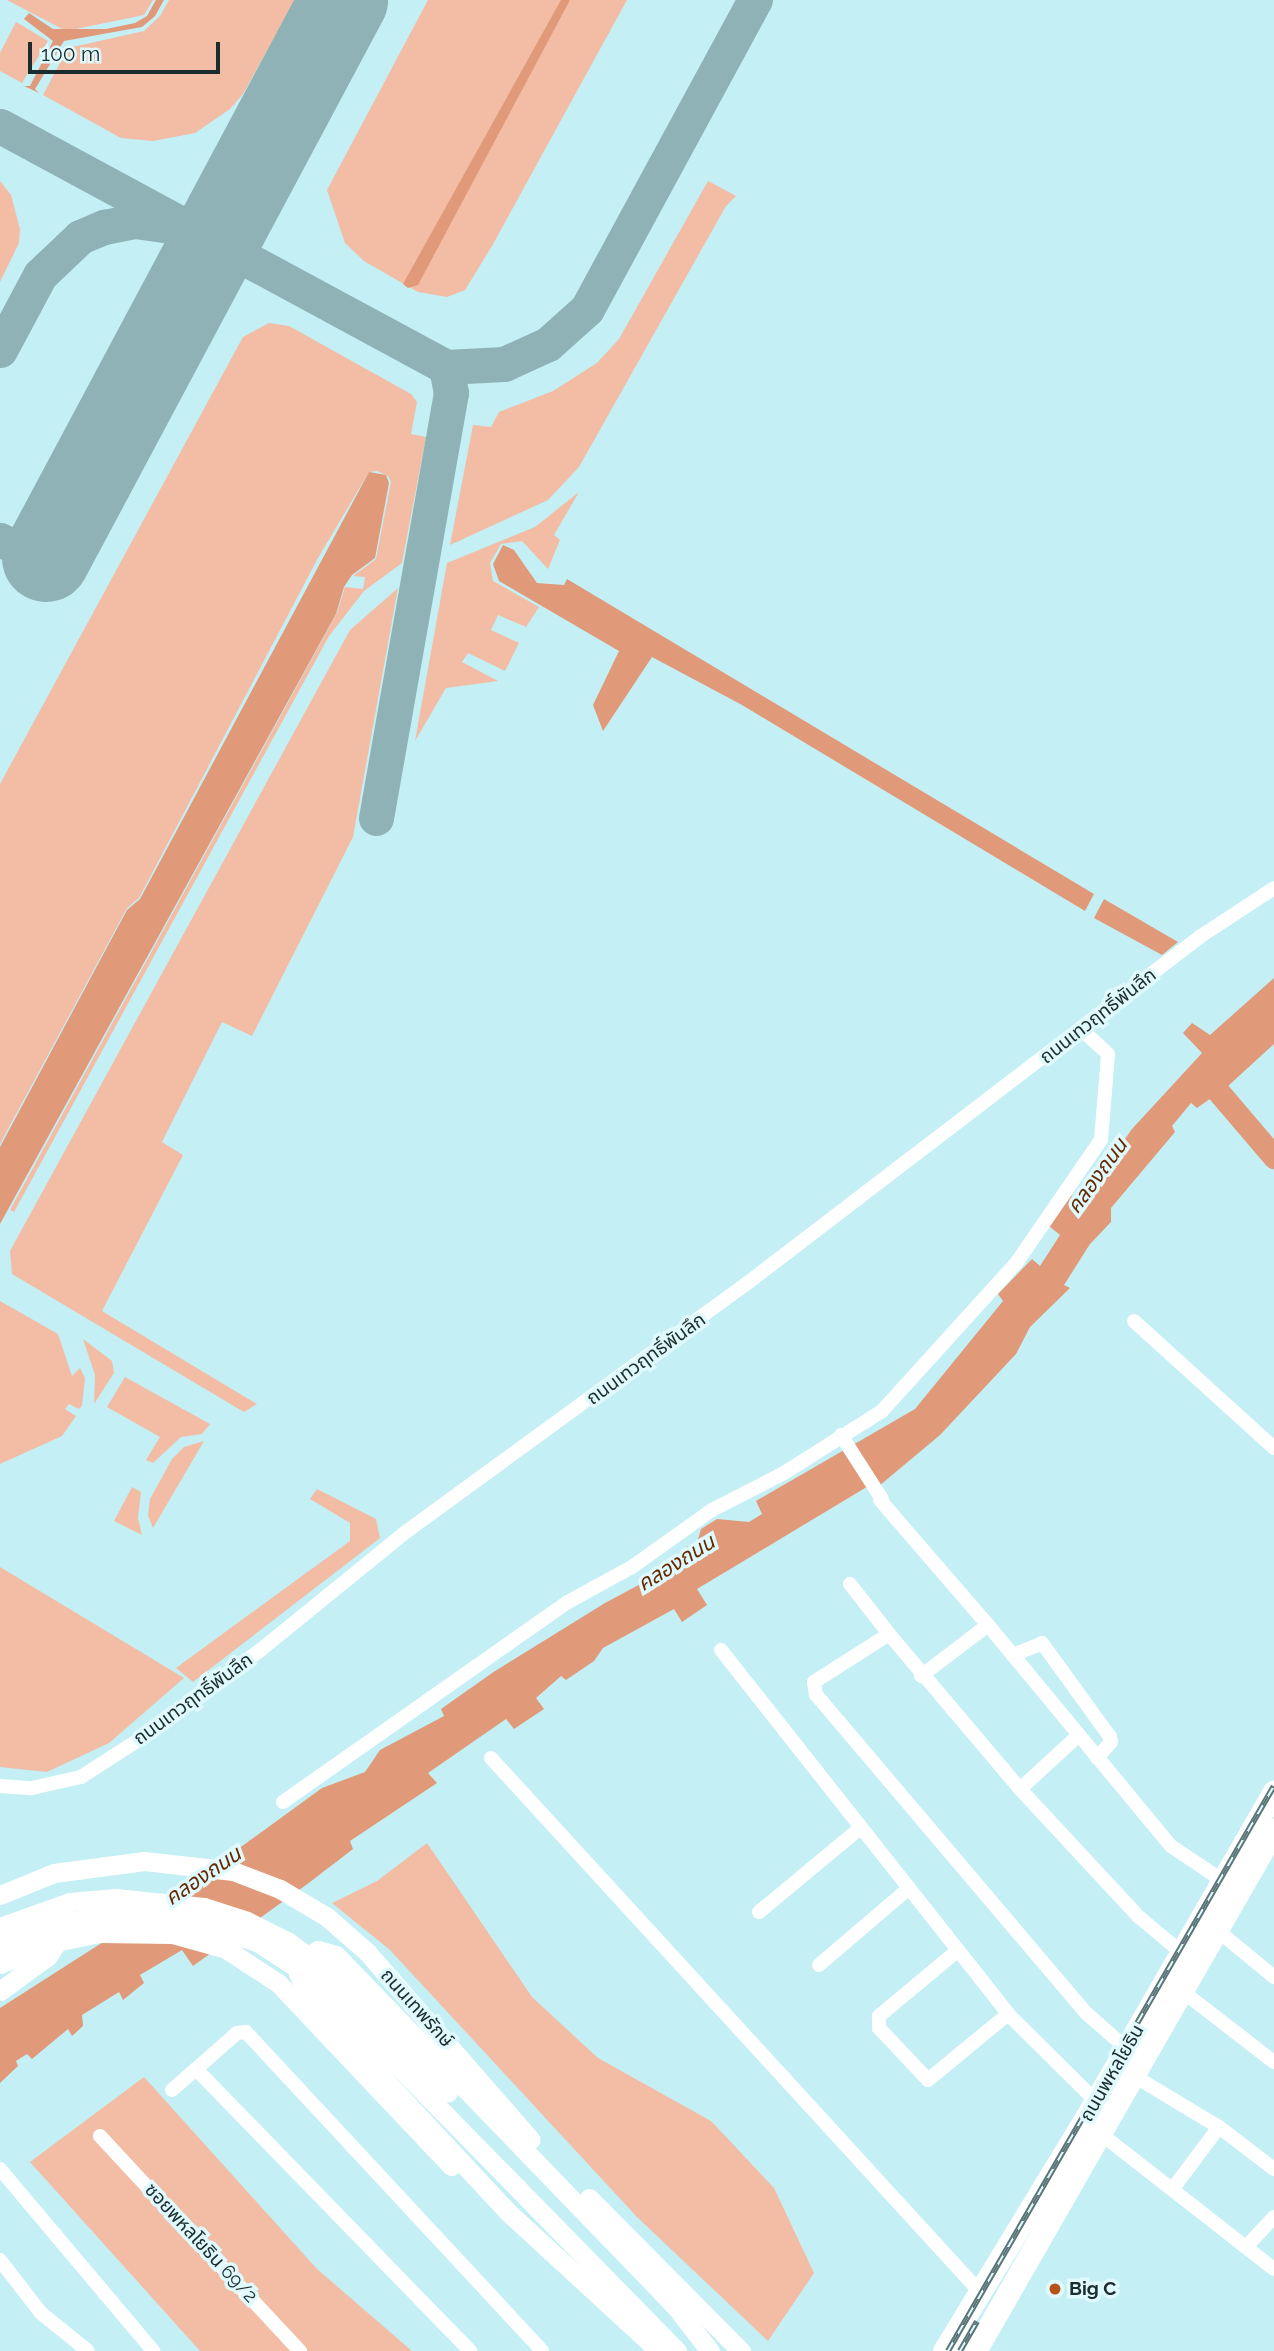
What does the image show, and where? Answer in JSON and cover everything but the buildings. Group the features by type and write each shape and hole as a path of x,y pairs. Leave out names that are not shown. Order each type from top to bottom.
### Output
{"main road":[{"name":"ถนนพหลโยธิน","path":"944,2351 1096,2101 1273,1794"},
{"name":"ถนนพหลโยธิน","path":"975,2351 1274,1830"},
{"name":"ถนนเทพรักษ์","path":"0,1895 54,1873 92,1866 189,1863 233,1871 280,1889 327,1917 367,1952 520,2129 741,2351"},
{"name":"ถนนเทพรักษ์","path":"0,1927 70,1902 155,1899 204,1907 287,1941 359,2001 704,2351"},
{"path":"0,1901 32,1902 51,1913 58,1933 48,1956 0,1991"},
{"path":"0,1947 60,1923 108,1916 191,1921 257,1942 294,1966 346,2013 677,2351"},
{"path":"0,1964 56,1942 99,1933 143,1932 198,1939 249,1961 278,1983 470,2186 641,2351"},
{"path":"659,2351 509,2213 304,1987 299,1977 301,1962 308,1954 324,1950 335,1955 675,2306 710,2351"},
{"path":"304,1987 590,2283 641,2351"},
{"path":"369,1989 404,2012 520,2129"}],"street":[{"name":"ถนนเทวฤทธิ์พันลึก","path":"0,1786 32,1788 80,1777 142,1737 258,1652 403,1534 743,1286 1201,936 1274,888"},
{"path":"283,1802 568,1602 632,1567 712,1510 784,1473 882,1411 973,1314 1017,1262 1101,1140 1108,1054 1081,1029"},
{"path":"1134,1321 1274,1448"},
{"path":"841,1436 879,1496 1171,1846 1223,1881"},
{"path":"850,1584 921,1675 1020,1789 1139,1917 1182,1953"},
{"path":"921,1675 988,1625"},
{"path":"890,1634 820,1675 813,1685 816,1695 1086,2013 1126,2048"},
{"path":"1013,1655 1042,1643 1110,1737 1111,1742 1097,1758"},
{"path":"721,1650 1008,2014 1096,2101"},
{"path":"1020,1789 1079,1735"},
{"path":"491,1758 979,2291"},
{"path":"760,1912 860,1828"},
{"path":"819,1965 908,1889"},
{"path":"1217,1930 1274,1977"},
{"path":"957,1951 879,2016 879,2028 928,2080 1008,2014"},
{"path":"1182,1991 1274,2062"},
{"path":"172,2090 237,2033 246,2032 535,2349"},
{"path":"196,2069 470,2351"},
{"path":"1134,2076 1219,2127 1274,2169"},
{"path":"1174,2188 1219,2127"},
{"path":"1101,2134 1174,2188 1274,2269"},
{"name":"ซอยพหลโยธิน 69/2","path":"100,2136 300,2351"},
{"path":"0,2169 153,2351"},
{"path":"1246,2247 1274,2217"},
{"path":"0,2260 41,2313 88,2351"}],"shaded area":[{"path":"7,0 153,0 144,15 66,31"},
{"path":"169,0 295,0 243,94 230,109 195,133 153,141 121,138 43,95 68,48 144,31 160,16"},
{"path":"428,0 627,0 492,246 465,290 447,297 418,292 364,261 345,243 327,190"},
{"path":"16,22 48,41 22,83 0,71 0,53"},
{"path":"0,181 11,195 20,229 19,243 0,282"},
{"path":"708,181 736,196 726,206 579,467 548,500 450,545 473,425 491,427 499,412 553,391 597,363 619,339"},
{"path":"269,323 289,326 411,394 417,402 411,434 426,437 402,563 364,591 329,636 14,1212 10,1210 337,613 345,587 363,589 365,577 353,576 376,559 391,482 388,476 377,471 369,472 318,558 139,898 127,908 0,1144 0,784 243,337"},
{"path":"579,492 554,535 560,540 548,569 522,541 501,544 490,563 493,581 539,607 526,627 498,615 491,630 519,643 505,671 468,653 462,662 498,681 446,688 415,741 447,563 535,527"},
{"path":"398,588 353,837 252,1036 222,1022 162,1142 183,1155 102,1311 257,1404 244,1412 12,1274 10,1251 350,630"},
{"path":"0,1301 58,1334 72,1376 80,1368 85,1378 82,1406 79,1409 69,1404 65,1409 76,1416 62,1436 0,1464"},
{"path":"83,1339 112,1361 114,1373 94,1404 95,1375"},
{"path":"125,1377 210,1424 202,1434 181,1437 153,1463 146,1460 160,1437 107,1407"},
{"path":"204,1441 153,1528 148,1516 150,1499 172,1459 184,1447"},
{"path":"132,1487 141,1492 138,1518 142,1535 114,1521"},
{"path":"317,1489 376,1519 380,1538 193,1682 176,1668 350,1541 350,1523 310,1499"},
{"path":"0,1567 184,1678 109,1743 47,1772 0,1767"},
{"path":"427,1843 532,1997 598,2058 711,2121 774,2188 814,2273 768,2341 637,2217 390,1950 332,1903 377,1881"},
{"path":"144,2077 317,2269 412,2351 200,2351 30,2162"}],"water":[{"path":"156,0 164,0 155,16 142,27 64,41 35,89 39,93 24,86 30,86 53,41 24,19 29,13 53,29 106,29 135,23 147,16"},
{"path":"561,0 570,0 418,285 408,288 403,284"},
{"path":"369,472 386,475 389,483 375,558 352,575 344,587 336,614 0,1224 0,1147 127,910 140,899"},
{"path":"503,545 514,550 537,583 564,585 567,579 1094,894 1085,911 742,705 652,657 603,731 593,705 619,651 499,581 493,564"},
{"path":"1104,899 1178,942 1162,955 1094,918"},
{"name":"คลองถนน","path":"1274,978 1274,1044 1227,1087 1197,1108 1191,1103 1172,1126 1175,1132 1111,1208 1111,1222 1090,1244 1064,1285 1070,1288 1030,1327 1016,1354 940,1435 879,1486 875,1482 697,1589 707,1605 682,1622 674,1609 603,1648 594,1661 566,1680 561,1676 536,1698 544,1709 514,1729 506,1719 428,1773 437,1783 350,1841 353,1849 306,1885 193,1966 182,1950 140,1975 144,1983 123,2000 119,1992 82,2015 83,2026 72,2036 68,2029 32,2059 27,2054 16,2061 18,2066 0,2083 0,2008 161,1905 322,1788 365,1772 380,1750 444,1716 441,1709 492,1673 605,1603 691,1557 686,1547 697,1543 701,1529 717,1519 749,1522 762,1514 756,1501 915,1409 1003,1301 998,1294 1032,1259 1040,1266 1060,1235 1049,1226 1071,1196 1080,1202 1132,1129 1202,1053 1183,1033 1192,1023 1210,1035"}],"waterway":[{"path":"1210,1082 1274,1157"}],"taxiway":[{"path":"0,126 446,367 504,364 548,344 587,309 755,0"},
{"path":"0,350 40,275 80,237 104,227 135,221 172,226"},
{"path":"376,818 451,393 446,367"},
{"path":"0,540 4,542"}],"runway":[{"path":"46,558 344,0"}],"railway":[{"path":"948,2351 1274,1786"},
{"path":"960,2351 977,2321"}],"place":[{"name":"Big C","path":"1055,2289"}]}
